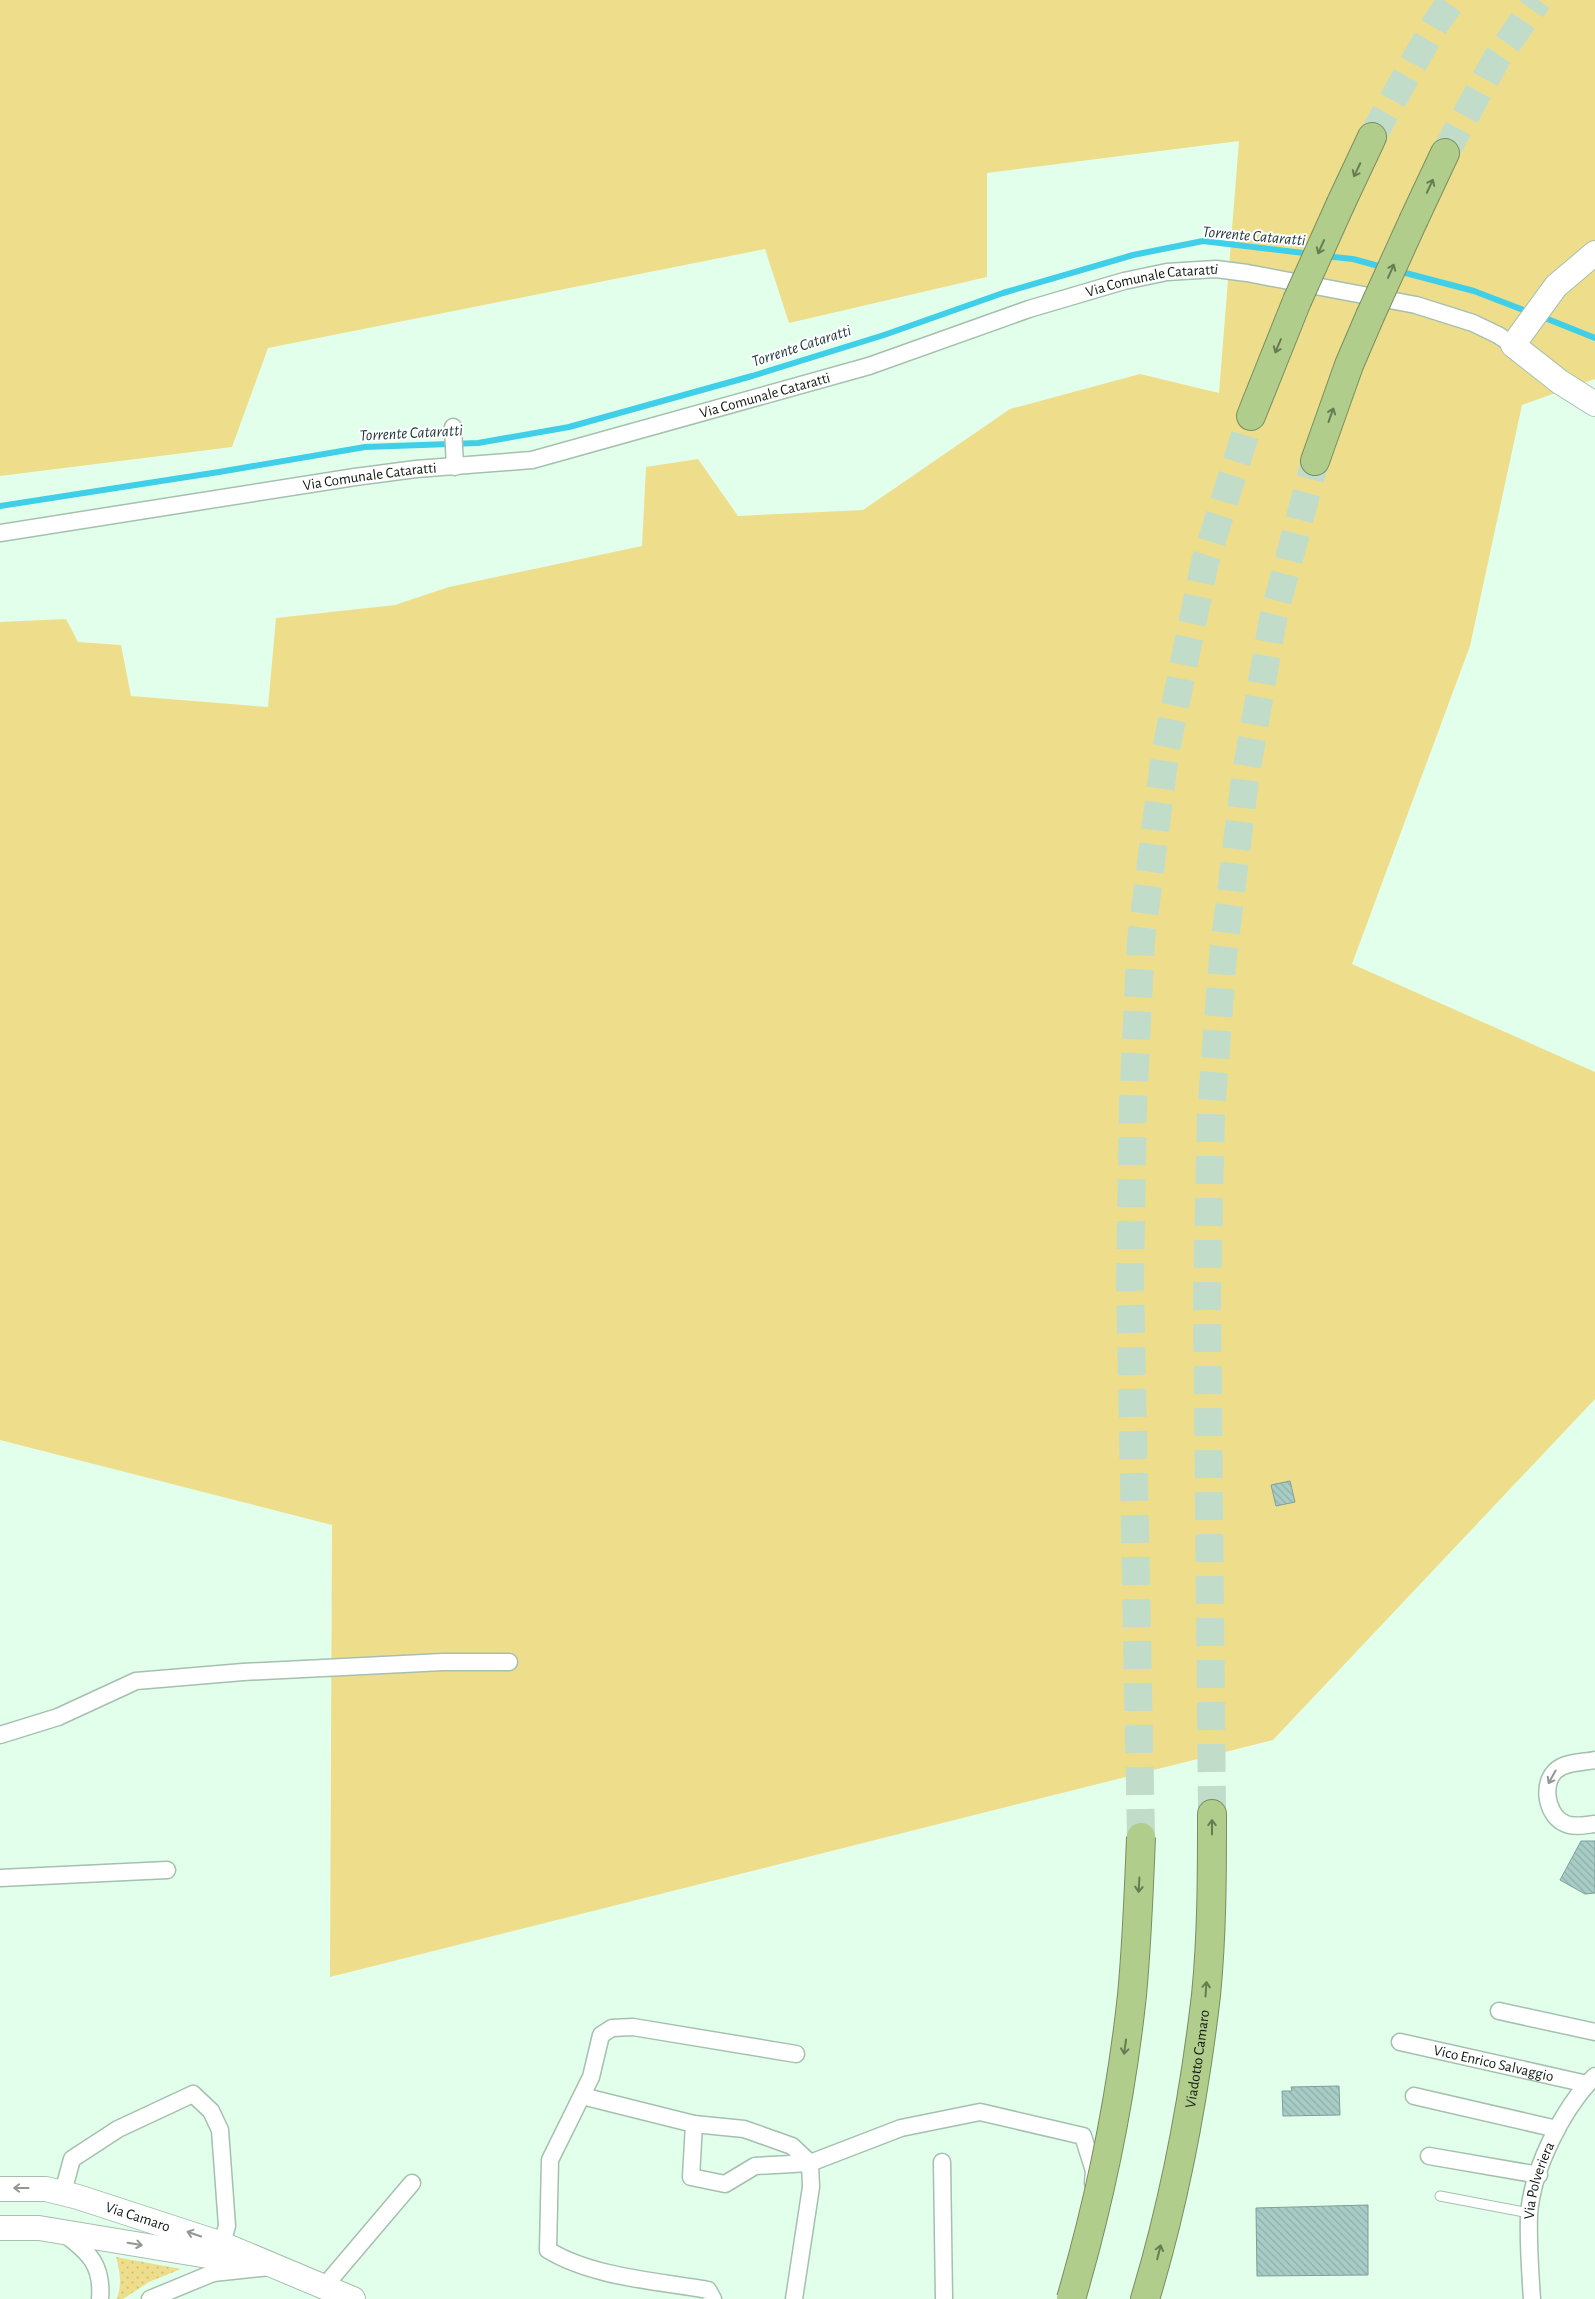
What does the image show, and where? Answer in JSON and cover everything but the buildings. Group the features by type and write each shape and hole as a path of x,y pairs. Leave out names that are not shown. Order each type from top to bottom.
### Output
{"highway":[{"path":"1251,416 1297,301 1372,138"},
{"path":"1315,461 1349,365 1445,154"},
{"name":"Viadotto Camaro","path":"1145,2299 1170,2209 1197,2058 1206,1994 1212,1814"},
{"path":"1071,2299 1098,2192 1124,2055 1137,1938 1142,1836"}],"street":[{"path":"1595,253 1565,276 1513,345 1560,382 1595,404"},
{"name":"Via Comunale Cataratti","path":"0,533 355,477 416,469 532,460 674,422 869,366 1029,309 1124,281 1167,272 1216,269 1247,273 1416,305 1473,323 1498,335 1513,345"},
{"path":"453,427 455,467"},
{"path":"0,1735 58,1716 136,1681 243,1672 396,1666 443,1662 509,1662"},
{"path":"1595,1760 1562,1766 1557,1770 1548,1786 1550,1808 1556,1818 1565,1824 1575,1826 1595,1824"},
{"path":"0,1878 167,1870"},
{"path":"1499,2011 1595,2032"},
{"path":"713,2299 708,2290 605,2272 564,2260 548,2250 550,2160 591,2077 601,2034 612,2028 634,2027 796,2054"},
{"name":"Vico Enrico Salvaggio","path":"1400,2042 1591,2080"},
{"name":"Via Polveriera","path":"1532,2299 1529,2240 1530,2213 1538,2175 1565,2112 1591,2080"},
{"path":"62,2192 72,2158 118,2129 193,2094 210,2111 220,2130 227,2226 217,2258 150,2299"},
{"path":"582,2096 694,2124 752,2132 792,2146 810,2163 811,2188 794,2299"},
{"path":"1414,2096 1557,2129"},
{"path":"694,2124 691,2177 725,2184 755,2166 810,2163 901,2128 980,2112 1083,2136 1094,2171 1077,2299"},
{"path":"1429,2156 1538,2175"},
{"path":"942,2162 944,2299"},
{"path":"324,2288 412,2183"},
{"name":"Via Camaro","path":"0,2189 28,2188 62,2192 101,2204 217,2258"},
{"path":"94,2237 101,2204"},
{"name":"Via Camaro","path":"0,2228 39,2228 272,2266 353,2299"},
{"path":"61,2232 80,2246 94,2260 100,2274 100,2299"}],"lane":[{"path":"1440,2196 1530,2213"}],"shaded area":[{"path":"0,0 1595,0 1595,379 1522,405 1470,646 1352,964 1595,1072 1595,1399 1273,1740 330,1977 332,1525 0,1440 0,622 66,619 78,642 121,645 131,696 268,707 276,618 395,605 449,587 642,546 646,467 698,459 738,516 863,510 1010,409 1140,374 1219,393 1239,141 987,173 987,277 789,323 765,249 268,348 232,447 0,476"},
{"path":"116,2257 181,2269 149,2282 123,2299 117,2299 120,2278"}],"waterway":[{"name":"Torrente Cataratti","path":"0,506 365,447 478,443 569,427 752,376 884,335 1003,293 1133,255 1203,241 1312,254"},
{"name":"Torrente Cataratti","path":"1324,256 1353,259 1386,268"},
{"name":"Torrente Cataratti","path":"1398,271 1474,291 1531,313"},
{"name":"Torrente Cataratti","path":"1540,316 1595,338"}],"tunnel":[{"path":"1372,137 1436,23 1452,0"},
{"path":"1445,153 1497,58 1538,0"},
{"path":"1141,1837 1130,1282 1133,1104 1141,940 1165,754 1205,562 1251,416"},
{"path":"1212,1814 1207,1295 1211,1113 1223,956 1245,779 1273,619 1315,461"}]}
